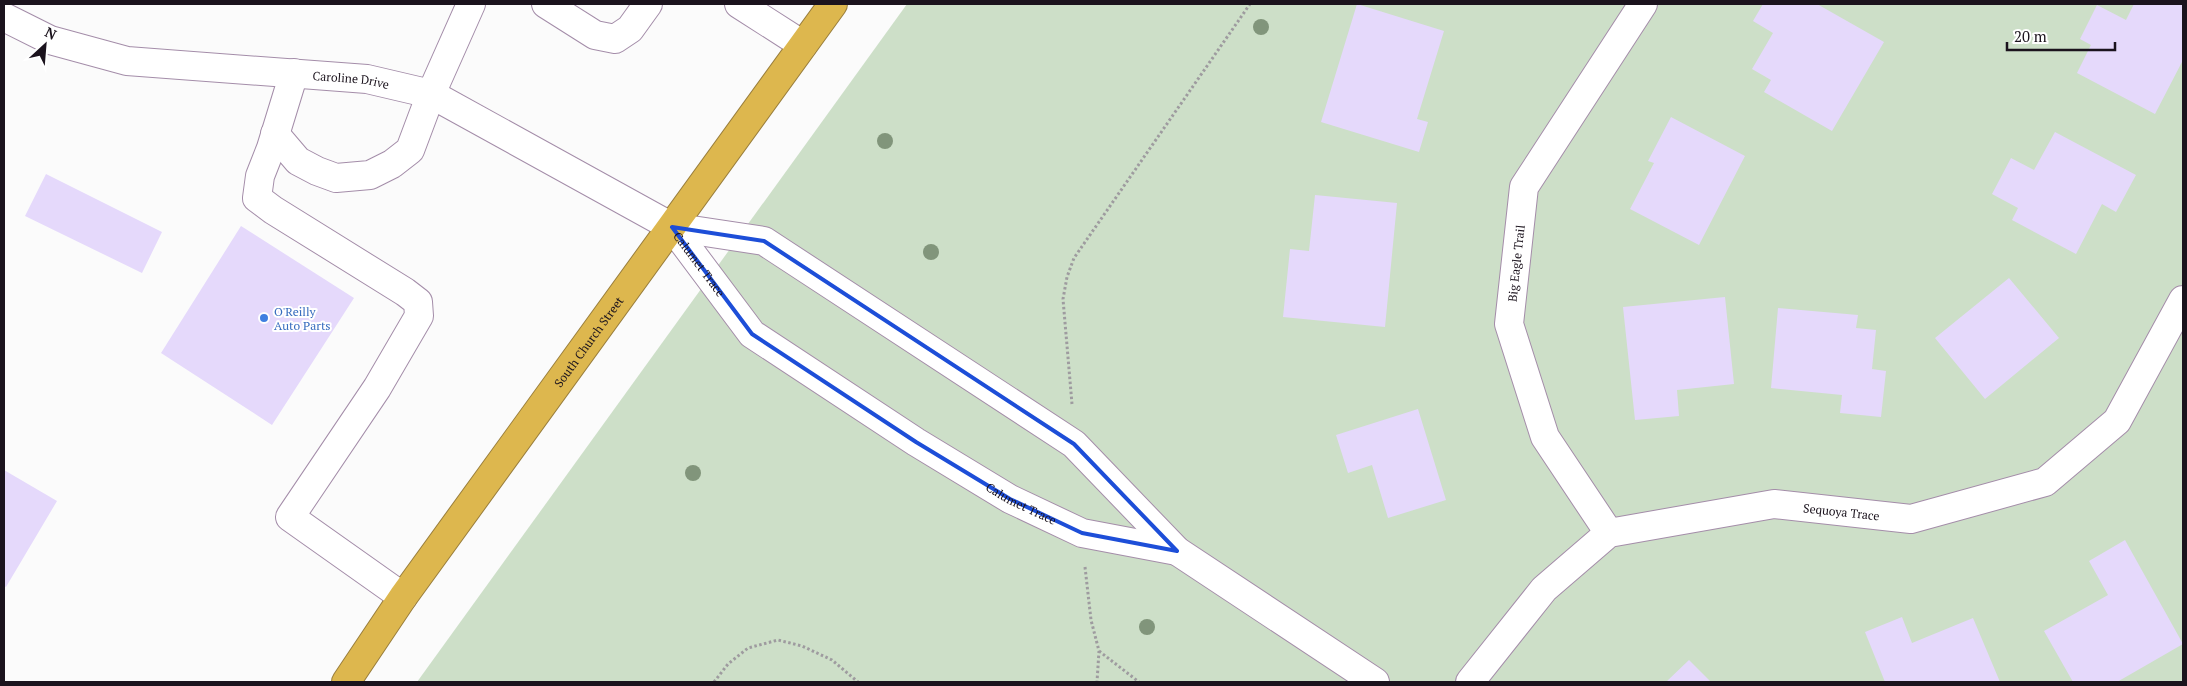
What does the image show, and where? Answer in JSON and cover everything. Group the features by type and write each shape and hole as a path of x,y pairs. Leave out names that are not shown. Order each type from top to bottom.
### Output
{"highway":[{"name":"South Church Street","path":"346,682 403,597 833,4"}],"street":[{"path":"275,134 298,161 317,172 336,178 370,175 392,164 410,150 431,94 470,4"},
{"path":"546,4 595,35 615,39 630,29 648,4"},
{"path":"739,4 803,45"},
{"name":"Big Eagle Trail","path":"1609,533 1545,437 1509,324 1524,186 1643,4"},
{"name":"Caroline Drive","path":"4,17 50,40 127,61 367,79 431,94 672,227"},
{"path":"294,73 260,176 258,198 405,292 418,302 419,316 377,388 290,517 403,597"},
{"name":"Calumet Trace","path":"672,227 752,334 916,442 1010,499 1082,533 1177,551"},
{"name":"Calumet Trace","path":"672,227 764,242 772,247 1074,444 1177,551 1375,682"},
{"name":"Sequoya Trace","path":"1609,533 1774,504 1911,519 2045,482 2117,421 2183,300"},
{"path":"1470,682 1544,589 1609,533"}],"path":[{"path":"1072,411 1063,299 1067,277 1074,258 1250,4"},
{"path":"1084,559 1091,620 1099,651 1097,682"},
{"path":"714,682 728,664 748,648 778,640 802,646 832,660 858,682"},
{"path":"1099,651 1139,682"}],"highlighted area":[{"path":"672,227 764,241 1074,444 1177,551 1082,533 1010,499 916,442 752,334"}],"green space":[{"path":"907,4 2183,4 2183,682 417,682"}],"building":[{"path":"1357,4 1444,31 1417,119 1428,122 1419,152 1321,122"},
{"path":"1763,4 1817,4 1884,42 1832,131 1764,92 1771,80 1752,69 1773,33 1753,21"},
{"path":"2134,4 2183,5 2183,60 2155,114 2077,73 2091,45 2080,39 2097,5 2126,20"},
{"path":"1671,117 1745,156 1699,245 1630,209 1654,163 1648,161"},
{"path":"2055,132 2136,175 2116,212 2102,204 2076,254 2012,220 2018,208 1992,194 2011,158 2034,170"},
{"path":"46,174 162,232 142,273 25,216"},
{"path":"1315,195 1397,203 1385,327 1283,317 1290,249 1309,251"},
{"path":"241,226 354,298 272,425 161,353"},
{"path":"2009,278 2059,338 1985,399 1935,338"},
{"path":"1725,297 1734,384 1677,390 1679,416 1635,420 1623,307"},
{"path":"1778,308 1858,315 1856,328 1876,330 1872,369 1886,371 1881,417 1840,413 1842,395 1771,388"},
{"path":"1418,409 1446,500 1388,518 1372,465 1348,473 1336,435"},
{"path":"4,470 57,501 6,587 4,586"},
{"path":"2125,540 2183,644 2117,682 2073,682 2044,631 2108,595 2089,561"},
{"path":"1902,617 1912,643 1973,618 2000,682 1885,682 1865,632"},
{"path":"1689,660 1711,682 1666,682"}],"place":[{"name":"O'Reilly Auto Parts","path":"264,318"}]}
